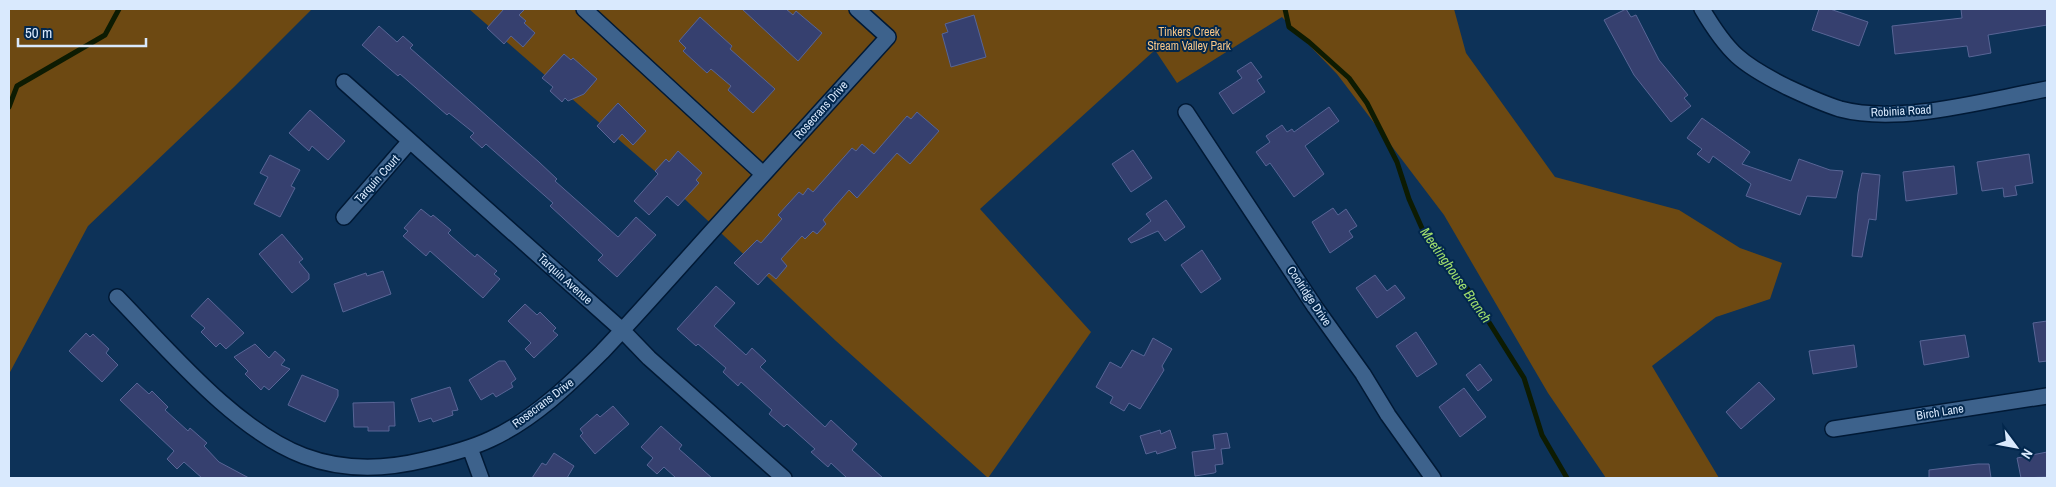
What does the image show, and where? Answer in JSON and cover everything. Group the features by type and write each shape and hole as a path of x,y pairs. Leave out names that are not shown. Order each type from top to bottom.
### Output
{"street":[{"path":"584,9 763,174"},
{"name":"Rosecrans Drive","path":"117,297 221,401 266,437 302,455 327,464 343,467 374,468 417,462 470,448 507,431 543,406 573,381 622,330 888,37 857,9"},
{"name":"Robinia Road","path":"1702,9 1717,35 1742,62 1806,97 1840,109 1881,114 1933,110 2047,89"},
{"name":"Tarquin Avenue","path":"344,82 622,330 662,370 784,478"},
{"name":"Coolridge Drive","path":"1186,112 1315,307 1433,478"},
{"name":"Tarquin Court","path":"344,217 410,142"},
{"name":"Birch Lane","path":"1833,429 2047,396"},
{"path":"470,448 482,478"}],"green space":[{"path":"9,9 312,9 234,87 88,226 9,374"},
{"name":"Tinkers Creek Stream Valley Park","path":"469,9 1454,9 1466,53 1555,177 1679,210 1740,248 1782,263 1770,299 1716,317 1652,366 1719,478 1606,478 1548,393 1444,215 1337,74 1282,17 1177,83 1155,50 980,209 1091,332 988,478 836,341 657,173"}],"building":[{"path":"504,9 525,9 519,15 526,21 524,23 535,33 523,47 511,36 504,44 487,28"},
{"path":"742,9 786,9 793,15 796,11 822,33 798,61"},
{"path":"1626,9 1631,17 1636,15 1659,60 1688,95 1684,98 1691,106 1671,122 1634,75 1604,20"},
{"path":"1819,9 1830,9 1868,22 1859,46 1812,30"},
{"path":"1961,9 2047,9 2047,25 1988,35 1991,53 1969,57 1967,46 1895,54 1892,26 1962,18"},
{"path":"974,15 986,57 951,67 942,34 948,32 945,24"},
{"path":"700,17 732,46 730,49 775,89 753,113 728,90 731,86 711,69 707,73 683,51 686,48 679,41"},
{"path":"379,26 397,42 403,36 413,45 410,48 539,162 557,179 555,181 618,237 636,217 656,235 617,277 598,260 603,255 550,206 553,203 486,144 482,148 470,137 474,133 449,113 447,115 400,74 398,76 362,45"},
{"path":"564,54 571,60 573,58 597,79 584,94 568,101 565,98 562,102 550,91 553,87 542,78"},
{"path":"1251,62 1262,77 1257,80 1265,92 1233,114 1219,93 1242,78 1237,71"},
{"path":"618,103 646,131 633,145 622,134 614,143 597,126"},
{"path":"1329,107 1339,121 1305,146 1324,174 1294,197 1270,163 1266,166 1256,152 1270,142 1266,136 1282,125 1287,132 1292,129 1294,132"},
{"path":"310,110 345,141 328,160 312,146 309,151 289,133"},
{"path":"917,112 939,131 910,164 897,153 857,198 849,190 823,220 826,224 817,234 813,231 805,239 802,236 781,259 787,266 776,279 769,273 758,285 734,263 757,240 761,243 782,219 778,215 799,192 803,195 808,188 813,192 852,148 856,151 862,144 874,154 907,116 911,119"},
{"path":"1702,118 1750,152 1742,164 1791,181 1799,159 1830,170 1843,171 1836,198 1807,196 1800,215 1746,196 1751,184 1713,156 1709,163 1697,154 1702,149 1687,138"},
{"path":"1133,150 1152,178 1131,192 1112,164"},
{"path":"678,151 702,173 696,180 699,183 678,206 667,196 649,215 634,201 658,174 655,171 666,159 669,162"},
{"path":"2029,154 2033,183 2015,186 2017,195 2004,197 2003,188 1982,191 1977,162"},
{"path":"270,155 300,170 291,186 295,188 280,217 254,204 268,177 260,173"},
{"path":"1954,166 1957,194 1906,201 1903,172"},
{"path":"1862,173 1880,175 1876,220 1869,219 1862,257 1852,256 1858,193"},
{"path":"1166,200 1185,227 1165,241 1158,231 1131,243 1128,239 1151,221 1146,214"},
{"path":"1333,208 1338,215 1346,209 1357,226 1349,231 1353,237 1330,253 1312,222"},
{"path":"421,209 431,217 433,215 451,230 448,233 475,257 477,254 497,271 494,274 500,279 483,298 430,251 426,256 403,236 408,231 404,228"},
{"path":"282,234 303,259 299,262 309,274 309,279 292,293 259,254"},
{"path":"1202,250 1221,279 1201,293 1181,265"},
{"path":"383,271 391,294 343,312 334,284 366,273 367,276"},
{"path":"1375,275 1387,291 1395,285 1405,298 1377,318 1356,288"},
{"path":"716,286 735,303 714,326 746,355 752,348 766,361 760,367 825,427 831,420 857,444 852,450 883,478 847,478 831,463 828,467 811,452 815,449 787,424 784,427 769,414 772,410 741,382 738,386 723,372 726,368 677,329"},
{"path":"208,298 244,333 226,349 220,343 216,347 201,332 205,328 191,316"},
{"path":"525,304 537,315 540,312 556,328 553,331 558,335 534,358 525,349 531,343 508,321"},
{"path":"2047,321 2047,361 2039,362 2033,323"},
{"path":"1416,332 1437,364 1417,377 1396,346"},
{"path":"86,333 90,337 93,334 109,349 106,353 118,365 102,382 69,351"},
{"path":"1965,335 1969,357 1924,365 1920,341"},
{"path":"1153,338 1172,349 1162,366 1164,370 1140,409 1129,403 1124,411 1110,403 1113,397 1096,387 1110,362 1121,368 1132,350 1144,356"},
{"path":"255,344 269,358 275,351 285,360 281,365 290,369 269,390 264,386 261,390 245,374 248,371 234,357"},
{"path":"1854,345 1857,367 1813,374 1809,351"},
{"path":"499,361 505,361 516,379 511,383 513,387 496,397 493,393 481,400 469,380"},
{"path":"1480,364 1492,380 1478,391 1466,375"},
{"path":"302,375 338,390 338,396 325,422 288,405"},
{"path":"1759,382 1775,399 1741,429 1726,412"},
{"path":"137,383 149,394 152,391 168,407 165,410 188,431 190,428 207,443 204,446 219,462 249,478 202,478 184,462 177,469 167,459 174,451 120,400"},
{"path":"450,387 458,410 452,411 453,415 433,422 431,418 419,422 411,399"},
{"path":"1464,388 1486,417 1460,437 1439,407"},
{"path":"394,402 395,426 389,426 389,431 368,431 368,427 354,427 353,403"},
{"path":"613,406 629,424 595,454 580,436 583,433 580,429 597,414 600,417"},
{"path":"661,426 682,445 679,449 712,478 676,478 664,467 657,474 647,465 653,458 641,447"},
{"path":"1160,430 1161,434 1170,430 1176,448 1157,454 1156,451 1146,454 1140,436"},
{"path":"1227,433 1230,448 1221,449 1223,464 1215,465 1216,472 1214,473 1195,476 1192,452 1215,449 1213,435"},
{"path":"2047,452 2047,477 2021,478 2017,458"},
{"path":"554,453 574,466 567,478 532,478 542,463 546,465"},
{"path":"1989,464 1991,478 1929,478 1929,470"}],"waterway":[{"path":"9,107 17,86 105,35 119,9"},
{"name":"Meetinghouse Branch","path":"1285,9 1289,27 1309,42 1349,78 1367,103 1397,162 1409,199 1425,235 1470,292 1524,378 1542,435 1567,478"}]}
